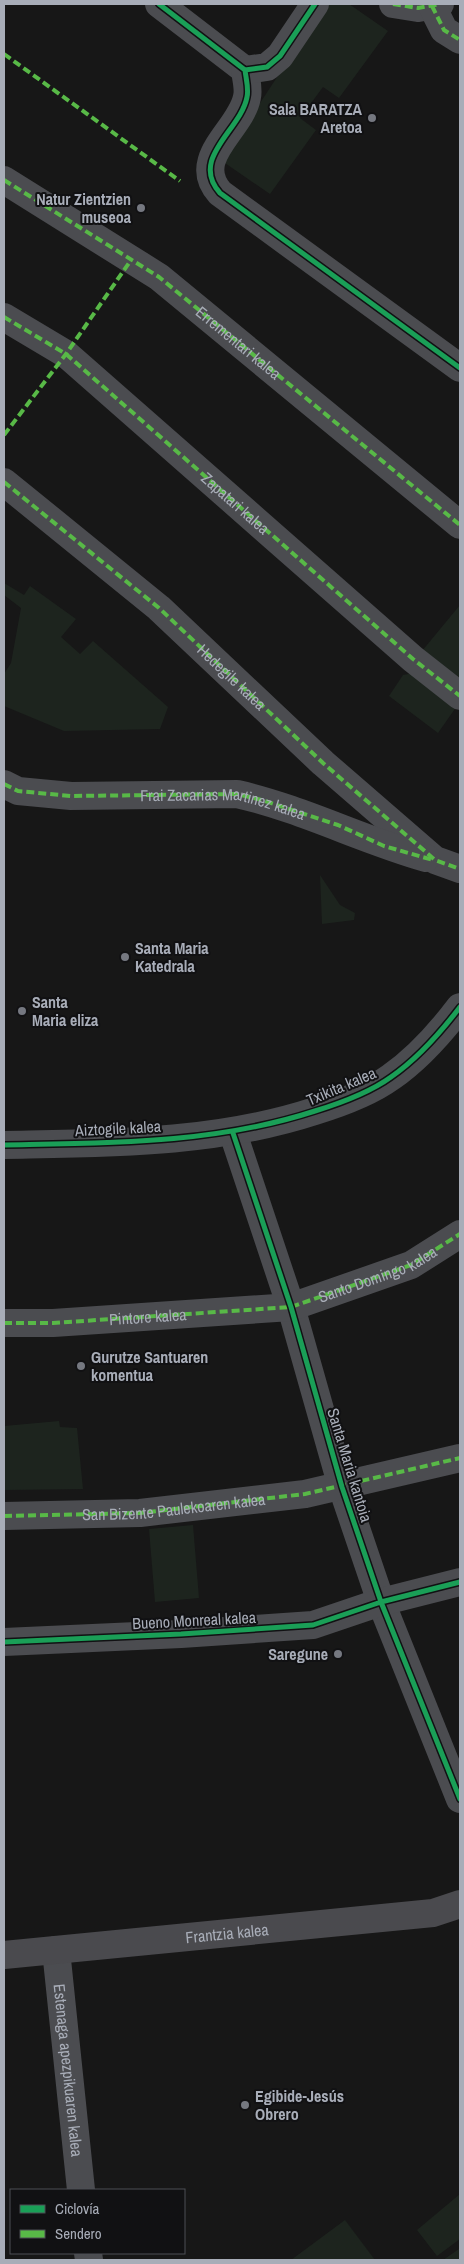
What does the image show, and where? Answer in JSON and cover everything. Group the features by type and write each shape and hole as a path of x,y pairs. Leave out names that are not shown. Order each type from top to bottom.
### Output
{"main road":[{"name":"Frantzia kalea","path":"4,1955 457,1909"}],"street":[{"path":"159,4 245,70 267,67 280,56 315,4"},
{"path":"393,4 406,8 436,5 444,30 460,40"},
{"path":"245,70 247,97 244,106 214,154 210,170 212,184 220,193 460,368"},
{"name":"Errementari kalea","path":"4,180 159,277 460,525"},
{"name":"Zapatari kalea","path":"4,317 66,354 413,659 460,696"},
{"name":"Hedegile kalea","path":"4,482 159,608 323,763 435,860 460,869"},
{"name":"Frai Zacarias Martinez kalea","path":"4,784 18,791 72,796 237,794 262,800 338,825 384,846 435,860"},
{"name":"Txikita kalea","path":"233,1133 292,1119 362,1094 391,1078 415,1056 460,1008"},
{"name":"Aiztogile kalea","path":"4,1144 129,1142 233,1133"},
{"name":"Santa Maria kantoia","path":"233,1133 291,1307 342,1487 381,1602 460,1799"},
{"name":"Santo Domingo kalea","path":"291,1307 411,1265 460,1234"},
{"name":"Pintore kalea","path":"4,1323 53,1323 291,1307"},
{"name":"San Bizente Paulekoaren kalea","path":"4,1516 140,1513 305,1494 342,1487 460,1458"},
{"name":"Bueno Monreal kalea","path":"4,1642 314,1626 381,1602 460,1582"},
{"name":"Estenaga apezpikuaren kalea","path":"56,1950 81,2189"}],"shaded area":[{"path":"325,4 349,4 388,31 339,98 323,87 300,118 316,130 270,194 222,161"},
{"path":"4,583 24,595 30,586 76,619 61,637 80,654 93,641 168,707 160,729 64,731 4,706 4,674 11,663 21,608 4,595"},
{"path":"460,605 460,682 422,651"},
{"path":"419,672 459,703 438,733 389,696 403,675"},
{"path":"320,875 340,905 355,913 354,920 322,924"},
{"path":"59,1421 60,1427 77,1428 83,1489 4,1490 4,1426"},
{"path":"193,1525 199,1598 155,1602 149,1529"},
{"path":"460,2194 460,2239 437,2256 417,2230"},
{"path":"345,2220 375,2260 291,2260"},
{"path":"459,2249 460,2260 443,2260"}],"marked path":[{"path":"393,4 418,8 440,4"},
{"path":"432,6 444,30 460,40"},
{"path":"4,54 180,181"},
{"path":"4,180 159,277 460,525"},
{"path":"4,435 66,354 131,260"},
{"path":"4,317 66,354 413,659 460,696"},
{"path":"4,482 159,608 323,763 435,860 460,869"},
{"path":"4,784 18,791 71,796 237,794 262,800 338,825 384,846 433,860"},
{"path":"4,1323 53,1323 291,1307 411,1265 460,1234"},
{"path":"4,1516 140,1513 305,1494 460,1458"}],"cycle path":[{"path":"159,4 245,70"},
{"path":"245,70 267,67 280,56 315,4"},
{"path":"245,70 248,94 243,109 213,156 210,168 212,180 220,193 460,368"},
{"path":"4,1145 122,1142 200,1136 277,1122 335,1105 374,1088 391,1077 428,1045 460,1007"},
{"path":"233,1133 291,1307 342,1487 381,1602 460,1799"},
{"path":"4,1642 181,1634 313,1625 381,1602 460,1582"}],"place":[{"name":"Sala BARATZA Aretoa","path":"372,118"},
{"name":"Natur Zientzien museoa","path":"141,208"},
{"name":"Santa Maria Katedrala","path":"125,957"},
{"name":"Santa Maria eliza","path":"22,1011"},
{"name":"Gurutze Santuaren komentua","path":"81,1366"},
{"name":"Saregune","path":"338,1654"},
{"name":"Egibide-Jesús Obrero","path":"245,2105"}]}
